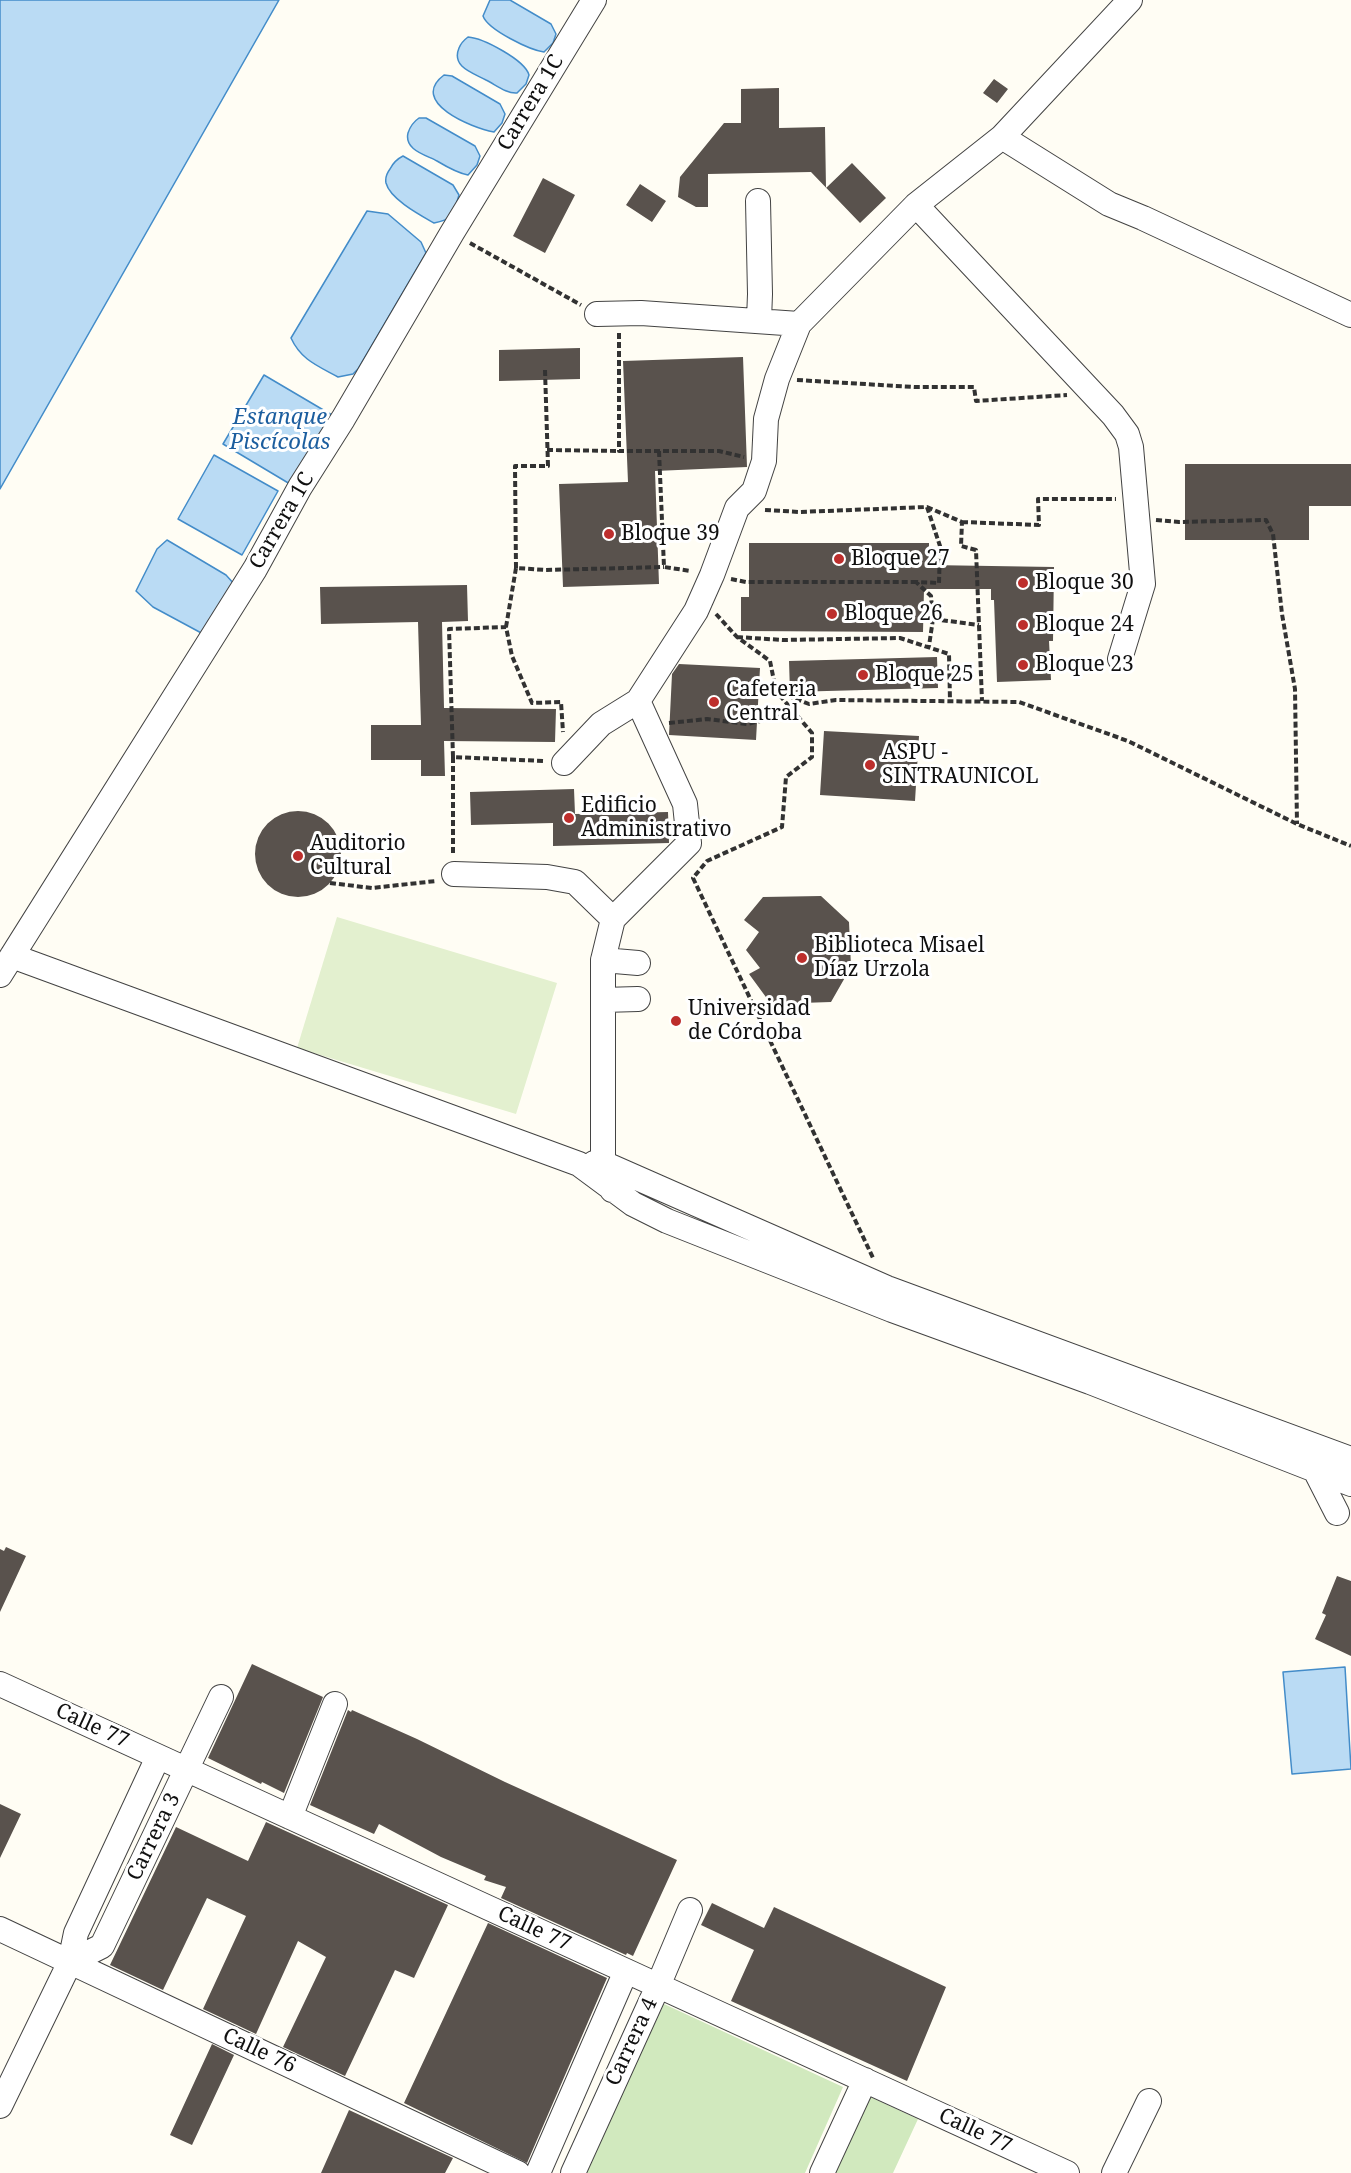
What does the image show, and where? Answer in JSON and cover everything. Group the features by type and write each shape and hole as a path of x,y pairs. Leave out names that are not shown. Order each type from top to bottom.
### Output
{"street":[{"name":"Carrera 1C","path":"6,966 255,569 300,487 594,0"},
{"path":"572,755 601,724 638,701 696,611 737,508 754,491 764,461 766,419 777,379 799,324 916,205 1002,137 1130,0"},
{"path":"1002,137 1108,204 1143,218 1351,315"},
{"path":"758,201 759,320"},
{"path":"916,205 1113,415 1127,434 1131,447 1143,584 1120,659"},
{"path":"608,314 641,313 799,324"},
{"path":"612,1190 603,1163 603,960 613,919 689,843 685,804 638,701"},
{"path":"454,874 547,877 575,882 613,919"},
{"path":"603,960 639,963"},
{"path":"6,966 579,1164 633,1204 667,1221 892,1310 1092,1373"},
{"path":"603,1000 638,999"},
{"path":"579,1164 603,1163 887,1288 1304,1457 1351,1484"},
{"path":"1304,1457 1351,1459"},
{"path":"1304,1457 1337,1513"},
{"name":"Calle 77","path":"0,1684 1067,2173"},
{"name":"Carrera 3","path":"70,1962 102,1946 221,1697"},
{"path":"290,1817 335,1704"},
{"name":"Carrera 3","path":"0,2106 70,1962 76,1934 158,1757"},
{"name":"Carrera 4","path":"573,2173 690,1910"},
{"name":"Calle 76","path":"0,1929 518,2173"},
{"name":"Carrera 4","path":"538,2173 626,1971"},
{"path":"822,2173 865,2080"},
{"path":"1114,2173 1149,2101"}],"path":[{"path":"452,233 608,314 619,451"},
{"path":"545,370 548,466 515,466 516,568 506,627 512,656 532,703 561,702 563,742 572,755"},
{"path":"777,379 914,387 974,387 976,401 1092,394"},
{"path":"547,450 719,451 764,461"},
{"path":"659,451 664,567"},
{"path":"737,508 800,512 927,507 962,522 1039,525 1038,500 1086,498 1136,509 1179,522 1266,520 1273,534 1282,614 1295,689 1297,824"},
{"path":"516,568 546,570 664,567 746,582 939,583 940,546 927,507"},
{"path":"962,522 961,546 976,550 982,701"},
{"path":"916,582 931,596 933,619 930,646"},
{"path":"696,611 716,613 737,637 770,662 776,692 812,733 812,757 786,777 782,827 707,861 693,878 887,1288"},
{"path":"933,619 979,625"},
{"path":"330,883 372,888 433,882 454,874 449,629 506,627"},
{"path":"737,637 783,640 900,638 930,646 949,654 951,701"},
{"path":"776,692 809,704 836,700 1019,702 1128,741 1297,824 1351,846"},
{"path":"650,725 707,720 747,724 795,712"},
{"path":"453,757 522,759 572,755"}],"green space":[{"path":"337,917 557,983 516,1114 297,1048"},
{"path":"664,2004 843,2087 805,2173 585,2173"},
{"path":"866,2095 918,2119 893,2173 829,2173"}],"water":[{"path":"0,0 279,0 0,489"},
{"path":"490,0 510,0 551,24 556,34 553,43 544,52 501,33 483,16"},
{"path":"468,37 493,46 520,63 529,75 526,84 517,93 509,92 461,65 457,55 459,48"},
{"path":"444,75 452,76 500,104 505,114 502,123 494,132 459,119 438,104 434,95 435,85"},
{"path":"419,118 426,118 475,146 480,156 477,165 468,175 452,170 422,154 409,144 408,133"},
{"path":"403,156 453,185 459,195 452,215 446,220 434,223 393,195 386,181 387,174 394,163"},
{"path":"367,211 388,214 421,242 426,253 358,369 353,374 338,377 305,357 291,338"},
{"name":"Estanque Piscícolas","path":"264,375 337,418 295,487 223,444"},
{"path":"214,455 278,491 242,555 178,519"},
{"path":"167,540 226,575 235,585 205,635 153,607 136,591 157,549"},
{"path":"1345,1667 1351,1769 1292,1774 1283,1672"}],"building":[{"path":"994,79 1008,89 997,103 983,93"},
{"path":"779,88 779,128 825,127 826,188 811,172 708,174 708,207 696,207 678,197 680,177 724,123 741,123 741,89"},
{"path":"852,163 886,198 860,223 826,188"},
{"path":"543,178 575,195 545,253 513,236"},
{"path":"640,184 666,201 652,222 626,205"},
{"path":"580,348 580,379 499,381 499,350"},
{"path":"743,357 747,467 655,471 659,584 563,587 559,484 628,482 623,361"},
{"path":"1185,464 1351,464 1351,506 1309,506 1309,540 1185,540"},
{"path":"749,543 929,543 929,565 1054,567 1053,641 1049,641 1051,680 997,682 994,600 991,600 991,589 924,589 923,632 741,631 741,597 749,597"},
{"path":"467,585 468,621 442,622 444,708 556,709 555,742 444,741 445,776 421,776 421,760 371,760 371,725 421,725 418,622 321,624 320,587"},
{"name":"Bloque 25","path":"937,657 938,688 790,692 789,661"},
{"name":"Cafeteria Central","path":"679,664 760,668 756,740 669,735 672,674"},
{"name":"ASPU - SINTRAUNICOL","path":"824,731 919,736 915,801 820,795"},
{"name":"Edificio Administrativo","path":"574,789 575,814 668,812 669,843 553,846 553,823 471,825 470,792"},
{"name":"Auditorio Cultural","path":"290,811 306,811 329,823 338,837 341,854 338,871 329,885 306,897 290,897 274,890 262,878 255,862 255,846 262,830 274,818"},
{"name":"Biblioteca Misael Díaz Urzola","path":"821,896 849,922 851,967 831,1002 771,1004 749,974 760,968 746,950 759,932 744,920 763,897"},
{"path":"6,1547 26,1556 0,1612 0,1549 4,1551"},
{"path":"1337,1576 1351,1581 1351,1656 1315,1639 1326,1615 1322,1613"},
{"path":"252,1664 323,1697 284,1793 208,1758"},
{"path":"348,1710 417,1739 505,1782 677,1860 633,1956 627,1953 626,1955 501,1898 506,1887 484,1880 486,1876 441,1857 379,1824 374,1834 310,1805"},
{"path":"0,1804 21,1814 0,1858"},
{"path":"266,1822 448,1905 414,1978 395,1970 345,2076 283,2047 326,1957 298,1941 256,2034 203,2009 246,1916 207,1898 163,1990 110,1965 176,1827 248,1861"},
{"path":"712,1903 764,1928 774,1907 946,1987 907,2081 731,2001 754,1950 701,1925"},
{"path":"488,1923 607,1978 527,2163 404,2103"},
{"path":"212,2044 234,2055 192,2145 170,2135"},
{"path":"349,2110 453,2158 445,2173 321,2173"}],"place":[{"name":"Bloque 39","path":"609,534"},
{"name":"Bloque 27","path":"839,559"},
{"name":"Bloque 30","path":"1023,583"},
{"name":"Bloque 26","path":"832,614"},
{"name":"Bloque 24","path":"1023,625"},
{"name":"Bloque 23","path":"1023,665"},
{"name":"Bloque 25","path":"863,675"},
{"name":"Cafeteria Central","path":"714,702"},
{"name":"ASPU - SINTRAUNICOL","path":"870,765"},
{"name":"Edificio Administrativo","path":"569,818"},
{"name":"Auditorio Cultural","path":"298,856"},
{"name":"Biblioteca Misael Díaz Urzola","path":"802,958"},
{"name":"Universidad de Córdoba","path":"676,1021"}]}
